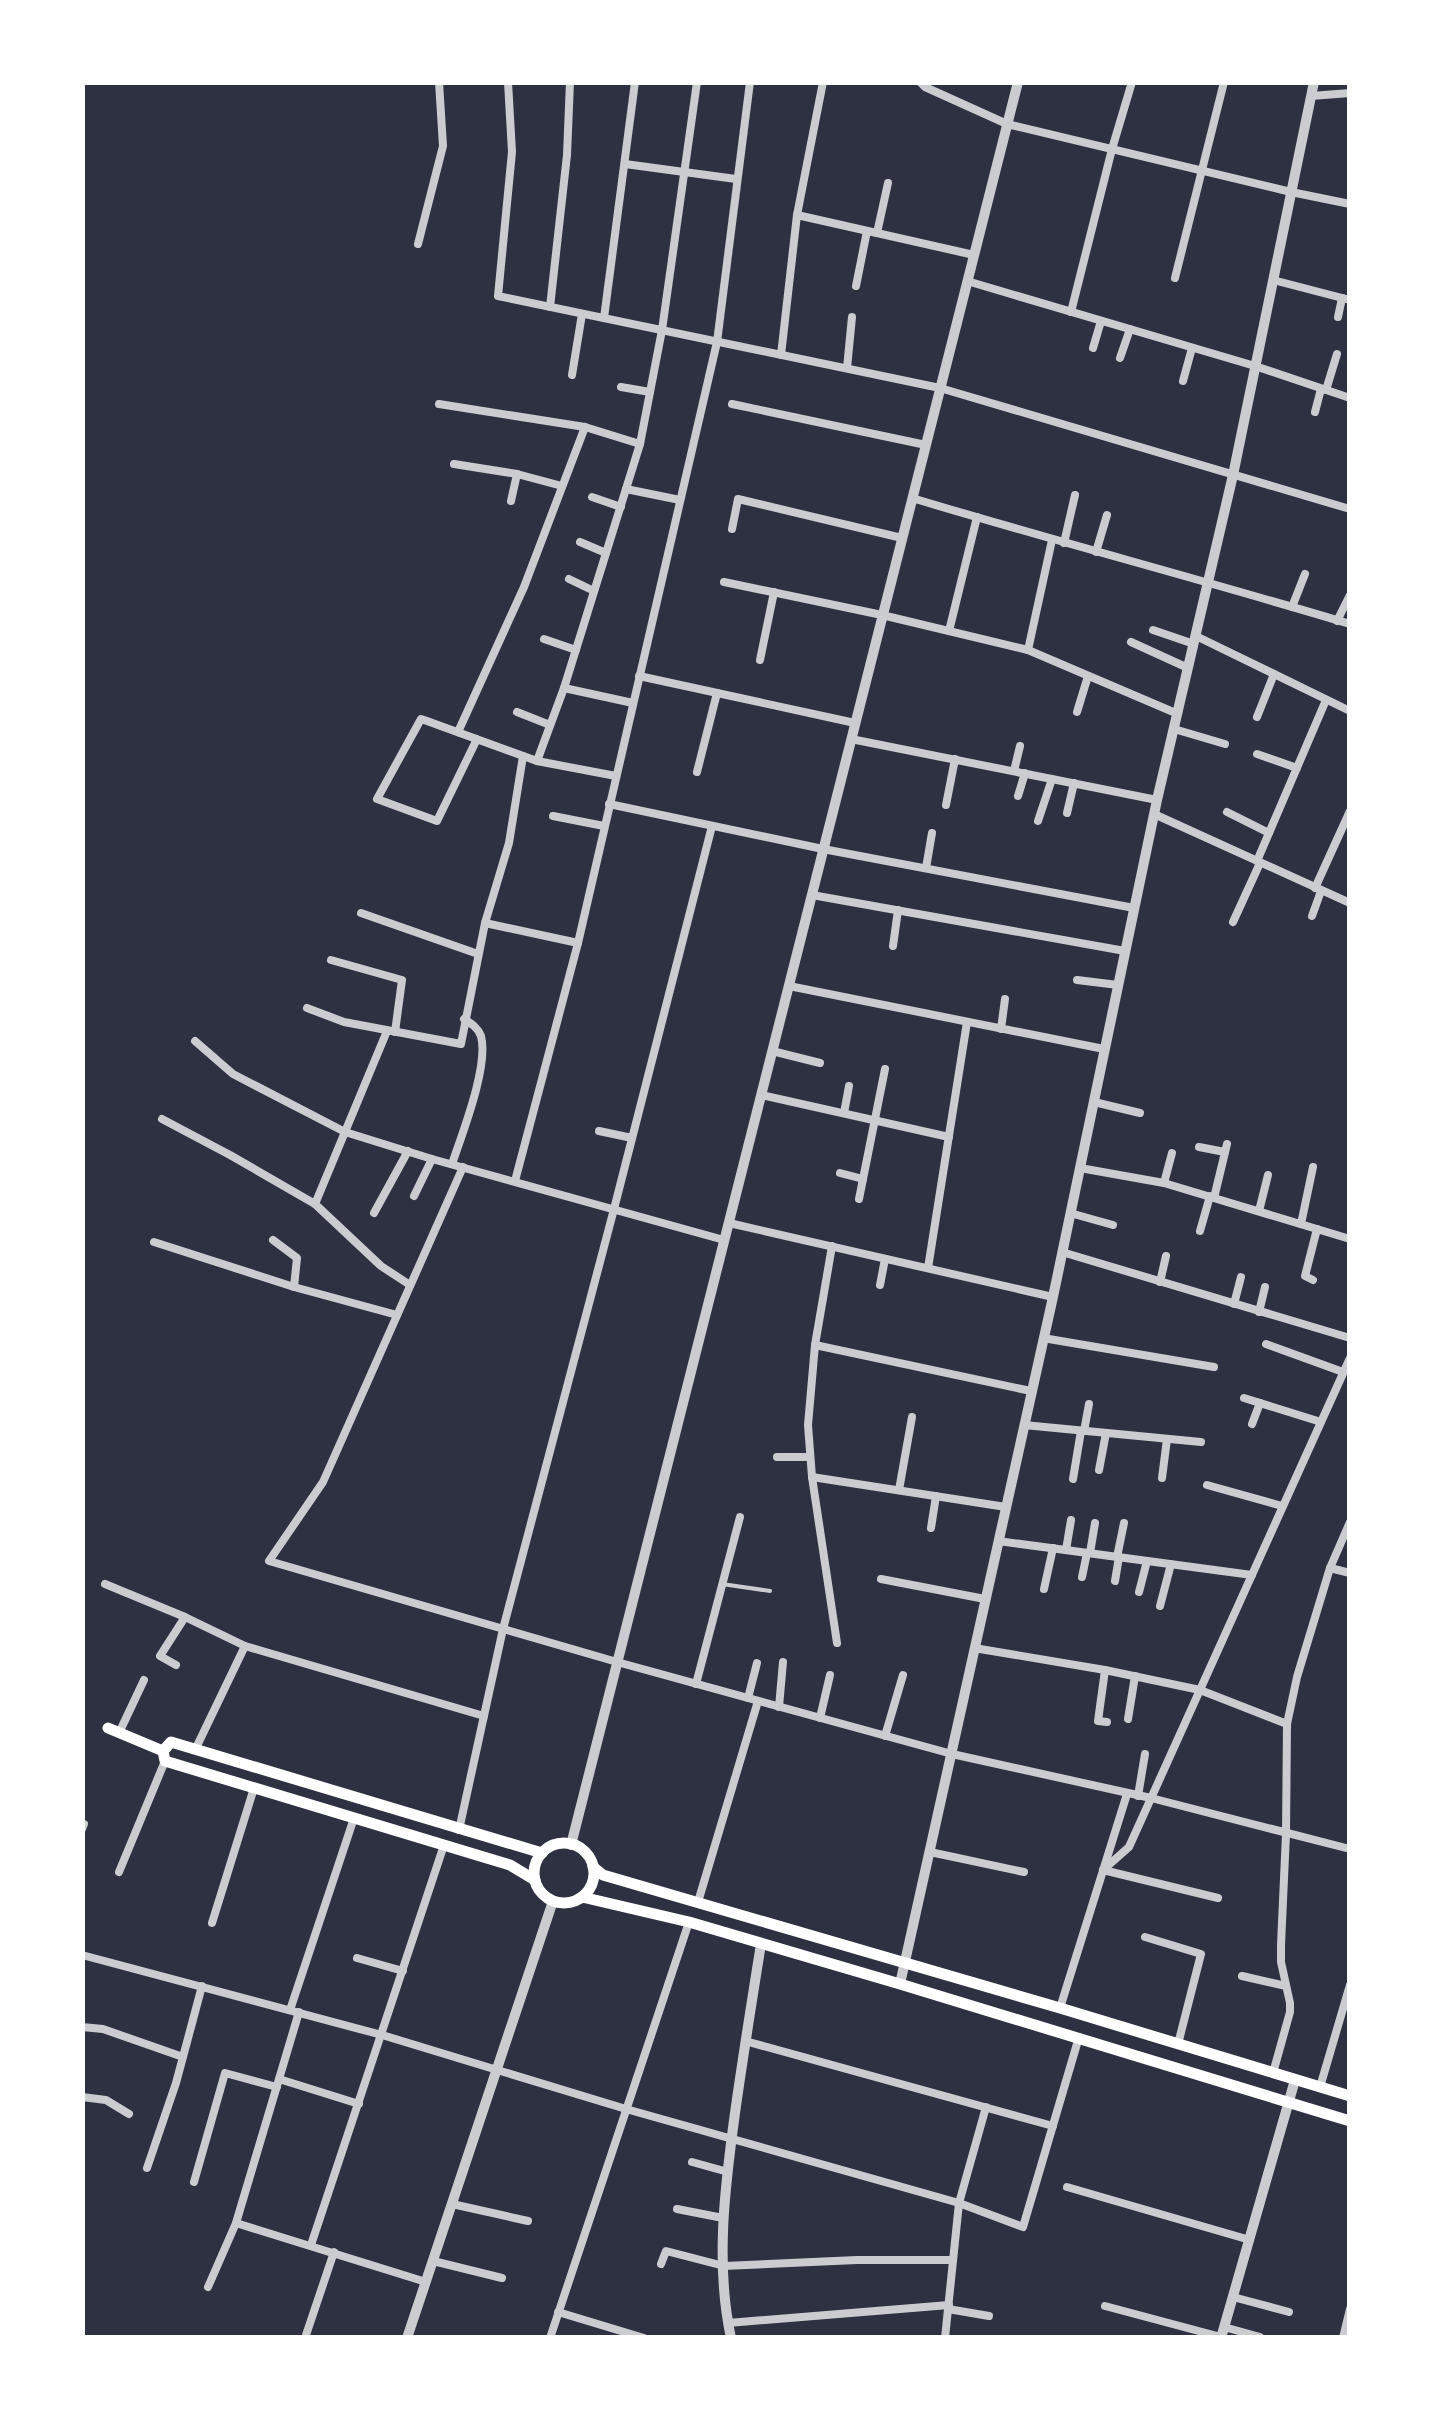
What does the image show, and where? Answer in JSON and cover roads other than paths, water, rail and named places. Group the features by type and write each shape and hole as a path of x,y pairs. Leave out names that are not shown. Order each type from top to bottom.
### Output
{"main road":[{"path":"114,1730 165,1756 254,1788 510,1865 534,1880 544,1896 553,1901 568,1903 582,1896 592,1883 592,1867 585,1852 571,1845 555,1845 542,1853 534,1880"},
{"path":"165,1756 171,1742 542,1853"},
{"path":"592,1867 603,1875 1350,2096"},
{"path":"582,1896 690,1922 1350,2120"}],"street":[{"path":"418,244 444,146 439,82"},
{"path":"508,82 512,152 498,296 940,388 1350,509"},
{"path":"550,307 570,82"},
{"path":"604,318 635,82"},
{"path":"536,761 564,688 640,444 662,330 697,82"},
{"path":"515,1182 578,943 717,342 750,82"},
{"path":"781,355 797,215 823,82"},
{"path":"920,82 1007,124 1350,204"},
{"path":"571,1845 1018,82"},
{"path":"1072,312 1132,82"},
{"path":"1175,278 1224,82"},
{"path":"900,1984 1044,1338 1157,800 1256,366 1314,82"},
{"path":"1311,96 1350,93"},
{"path":"625,164 736,179"},
{"path":"856,286 888,182"},
{"path":"797,215 974,255"},
{"path":"1273,280 1346,299 1338,317"},
{"path":"967,281 1256,366 1350,398"},
{"path":"572,375 582,314"},
{"path":"847,368 852,317"},
{"path":"1093,348 1101,321"},
{"path":"1120,358 1130,330"},
{"path":"1183,381 1192,348"},
{"path":"1315,412 1337,354"},
{"path":"622,386 650,392"},
{"path":"440,404 586,428 640,444"},
{"path":"732,404 926,444"},
{"path":"458,732 524,587 586,428"},
{"path":"454,464 562,486"},
{"path":"510,501 517,474"},
{"path":"626,489 680,500"},
{"path":"1064,543 1075,495"},
{"path":"592,497 621,507"},
{"path":"912,498 1350,624"},
{"path":"732,529 738,500 902,538"},
{"path":"1096,552 1107,515"},
{"path":"949,631 976,517"},
{"path":"1028,650 1052,540"},
{"path":"580,542 606,553"},
{"path":"1292,606 1305,574"},
{"path":"569,579 594,591"},
{"path":"724,582 1028,650 1178,714"},
{"path":"760,660 774,592"},
{"path":"1337,620 1350,595"},
{"path":"1153,630 1195,640 1350,711"},
{"path":"544,639 576,650"},
{"path":"1131,642 1188,668"},
{"path":"1258,717 1274,674"},
{"path":"639,676 855,723"},
{"path":"1077,712 1088,676"},
{"path":"564,688 633,703"},
{"path":"697,772 717,693"},
{"path":"1233,922 1326,700"},
{"path":"517,712 550,725"},
{"path":"476,739 438,820 377,799 422,719 536,761 616,776"},
{"path":"1174,729 1225,744"},
{"path":"851,739 1157,800"},
{"path":"1014,772 1020,746"},
{"path":"1257,754 1297,768"},
{"path":"307,1008 344,1022 461,1044 485,923 509,844 523,756"},
{"path":"946,805 955,760"},
{"path":"1018,796 1025,774"},
{"path":"1038,821 1052,779"},
{"path":"1067,813 1074,783"},
{"path":"609,804 1134,908"},
{"path":"1312,916 1318,889 1350,811"},
{"path":"1226,812 1269,833"},
{"path":"1154,814 1350,904"},
{"path":"553,816 604,826"},
{"path":"459,1830 503,1629 712,826"},
{"path":"926,868 932,833"},
{"path":"812,894 1125,951"},
{"path":"893,946 898,910"},
{"path":"362,913 478,954"},
{"path":"485,923 578,943"},
{"path":"316,1204 391,1032 402,980 331,960"},
{"path":"1078,980 1118,985"},
{"path":"789,986 1104,1049"},
{"path":"1001,1028 1006,1000"},
{"path":"452,1164 478,1088 482,1039 476,1027 464,1018"},
{"path":"928,1268 967,1022"},
{"path":"195,1041 233,1074 345,1132 724,1240"},
{"path":"772,1051 820,1063"},
{"path":"858,1198 886,1069"},
{"path":"844,1114 849,1086"},
{"path":"761,1095 949,1137"},
{"path":"1094,1102 1140,1112"},
{"path":"162,1119 316,1204 381,1266 410,1285"},
{"path":"599,1132 632,1138"},
{"path":"1199,1147 1226,1148 1200,1231"},
{"path":"374,1213 408,1151"},
{"path":"1164,1183 1172,1153"},
{"path":"414,1196 432,1159"},
{"path":"463,1167 323,1482 270,1560 617,1662 952,1754 1151,1798 1350,1849"},
{"path":"1301,1224 1313,1167"},
{"path":"1080,1168 1164,1183 1350,1239"},
{"path":"840,1173 863,1179"},
{"path":"1258,1211 1268,1175"},
{"path":"1070,1213 1113,1225"},
{"path":"728,1223 1052,1297"},
{"path":"1313,1280 1305,1276 1318,1229"},
{"path":"272,1240 297,1258 294,1287"},
{"path":"154,1242 397,1315"},
{"path":"832,1246 815,1345 808,1424 837,1643"},
{"path":"1062,1252 1350,1338"},
{"path":"1160,1282 1166,1256"},
{"path":"880,1284 885,1259"},
{"path":"1234,1304 1241,1277"},
{"path":"1259,1312 1265,1286"},
{"path":"1044,1338 1214,1366"},
{"path":"1266,1344 1343,1372"},
{"path":"815,1345 1031,1392"},
{"path":"1104,1870 1129,1847 1350,1358"},
{"path":"1244,1398 1321,1422"},
{"path":"1252,1424 1260,1403"},
{"path":"1072,1479 1089,1404"},
{"path":"899,1490 912,1417"},
{"path":"1024,1425 1201,1442"},
{"path":"1098,1470 1106,1433"},
{"path":"1162,1478 1168,1439"},
{"path":"893,1446 906,1448"},
{"path":"776,1457 810,1457"},
{"path":"812,1477 1006,1507"},
{"path":"1207,1484 1282,1506"},
{"path":"931,1528 936,1496"},
{"path":"696,1684 740,1518"},
{"path":"1066,1550 1071,1520"},
{"path":"1273,2073 1290,2012 1281,1945 1287,1724 1330,1568 1350,1522"},
{"path":"1082,1577 1095,1523"},
{"path":"1114,1581 1124,1524"},
{"path":"998,1541 1252,1574"},
{"path":"1044,1589 1053,1548"},
{"path":"1140,1592 1147,1561"},
{"path":"1160,1606 1171,1564"},
{"path":"1330,1568 1350,1573"},
{"path":"880,1579 985,1599"},
{"path":"106,1584 245,1646 484,1716"},
{"path":"176,1664 160,1656 185,1617"},
{"path":"195,1750 245,1646"},
{"path":"974,1648 1200,1690 1287,1724"},
{"path":"779,1707 783,1662"},
{"path":"698,1902 753,1700 757,1663"},
{"path":"1104,1670 1098,1722 1108,1722"},
{"path":"820,1718 830,1675"},
{"path":"885,1736 903,1675"},
{"path":"1128,1718 1135,1676"},
{"path":"114,1730 144,1680"},
{"path":"1138,1796 1144,1754"},
{"path":"118,1872 165,1756"},
{"path":"212,1923 254,1788"},
{"path":"1060,2008 1127,1794"},
{"path":"208,2287 236,2223 354,1818"},
{"path":"311,2245 444,1846"},
{"path":"930,1852 1024,1872"},
{"path":"1104,1870 1218,1898"},
{"path":"407,2338 553,1901"},
{"path":"550,2338 690,1922"},
{"path":"1145,1937 1201,1954 1178,2044"},
{"path":"731,2338 723,2218 760,1944"},
{"path":"82,1954 382,2035 959,2203 1023,2226 1080,2037"},
{"path":"357,1958 404,1970"},
{"path":"1242,1976 1286,1986"},
{"path":"147,2168 202,1986"},
{"path":"1320,2088 1350,1986"},
{"path":"82,2027 104,2029 183,2057"},
{"path":"745,2041 1053,2126"},
{"path":"194,2182 225,2074 359,2104"},
{"path":"1222,2334 1295,2080"},
{"path":"82,2097 106,2100 129,2114"},
{"path":"945,2338 959,2203 986,2107"},
{"path":"692,2162 728,2172"},
{"path":"1067,2188 1250,2240"},
{"path":"452,2204 528,2221"},
{"path":"678,2209 723,2218"},
{"path":"236,2223 426,2282"},
{"path":"661,2264 666,2251 724,2266 953,2260"},
{"path":"305,2338 334,2252"},
{"path":"433,2261 502,2278"},
{"path":"1233,2296 1288,2312"},
{"path":"1105,2306 1222,2334 1260,2337"},
{"path":"728,2323 948,2307 990,2316"},
{"path":"1343,2338 1350,2309"},
{"path":"558,2312 644,2338"}],"lane":[{"path":"722,1584 770,1591"}]}
